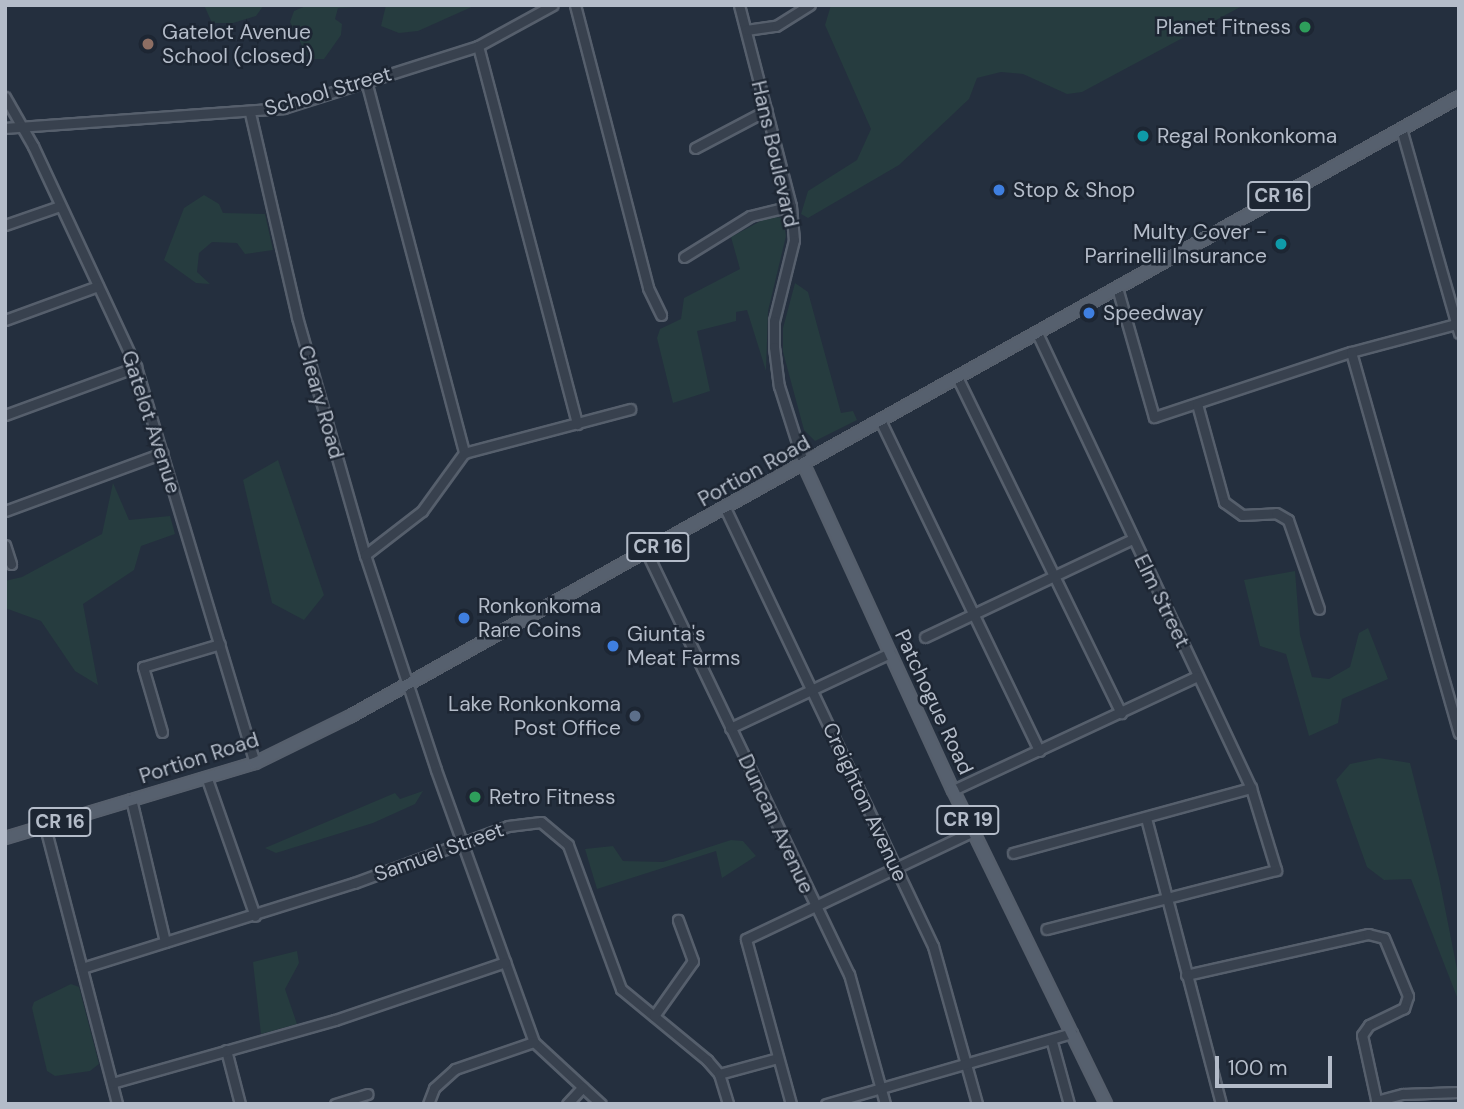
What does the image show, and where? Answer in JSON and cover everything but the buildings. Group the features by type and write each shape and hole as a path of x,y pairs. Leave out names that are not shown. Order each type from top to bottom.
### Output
{"main road":[{"name":"Portion Road","path":"5,838 255,763 408,686 1038,335 1401,128 1458,99"},
{"name":"Patchogue Road","path":"804,465 953,790 1106,1104"}],"street":[{"name":"School Street","path":"5,128 22,124 250,113 283,108 478,46 553,5"},
{"path":"575,5 648,288 661,315"},
{"name":"Hans Boulevard","path":"739,5 791,206 794,240 774,321 774,348 788,421 804,465"},
{"path":"746,30 776,26 805,6"},
{"path":"478,46 577,424"},
{"path":"366,81 464,453"},
{"name":"Gatelot Avenue","path":"5,97 22,124 136,367 255,763"},
{"path":"695,148 767,110"},
{"name":"Cleary Road","path":"250,113 297,317 365,555 408,686 534,1042"},
{"path":"1118,290 1154,417 1350,352 1458,328 1401,128"},
{"path":"5,225 60,206"},
{"path":"684,257 750,216 791,206"},
{"path":"5,320 98,286"},
{"name":"Elm Street","path":"1038,335 1251,788 1276,870 1166,899"},
{"path":"1350,352 1459,733"},
{"path":"5,415 136,367"},
{"path":"958,379 1121,713"},
{"path":"1197,404 1224,502 1242,515 1276,513 1288,520 1319,609"},
{"path":"365,555 422,511 464,453 630,409"},
{"path":"881,422 1039,751"},
{"path":"5,511 163,453"},
{"name":"Creighton Avenue","path":"726,510 933,946 977,1104"},
{"path":"925,637 1132,539"},
{"path":"5,545 11,564"},
{"name":"Duncan Avenue","path":"647,553 849,974 884,1104"},
{"path":"162,732 143,667 220,644"},
{"path":"730,728 890,653"},
{"path":"953,790 1198,676"},
{"path":"207,779 255,916"},
{"path":"1013,853 1251,788"},
{"path":"131,799 165,942"},
{"path":"1146,817 1221,1104"},
{"name":"Samuel Street","path":"82,968 255,916 521,822 541,822 554,828 572,855 621,989 719,1074"},
{"path":"44,827 117,1104"},
{"path":"791,1104 746,939 973,831"},
{"path":"1046,929 1166,899"},
{"path":"654,1016 693,961 678,920"},
{"path":"1186,975 1368,934 1384,938 1408,996 1404,1008 1368,1026 1362,1035 1376,1103 1403,1094 1459,1092"},
{"path":"111,1083 335,1020 505,962"},
{"path":"827,1104 1052,1042 1072,1033"},
{"path":"428,1104 434,1088 455,1069 534,1042 601,1104"},
{"path":"1052,1042 1069,1104"},
{"path":"226,1050 240,1104"},
{"path":"728,1104 719,1074 778,1058"},
{"path":"566,1104 583,1087"},
{"path":"335,1104 367,1094"}],"green space":[{"path":"204,5 264,5 256,16 233,23 212,23"},
{"path":"308,5 355,7 338,8 335,19 342,24 341,35 324,59 309,59 290,22 294,11"},
{"path":"386,5 476,5 418,31 399,33 381,26"},
{"path":"831,5 1244,5 1082,92 1067,94 1023,74 1001,72 977,78 969,99 899,165 808,218 801,214 808,191 857,160 871,129 825,25"},
{"path":"204,195 219,204 223,213 265,214 273,250 245,254 237,243 212,242 199,253 197,272 210,284 196,283 164,260 184,208"},
{"path":"770,216 783,218 786,236 768,311 766,371 747,310 736,312 736,321 697,331 710,391 673,403 657,338 660,329 681,319 684,298 740,269 731,237"},
{"path":"795,283 808,292 841,413 853,411 857,420 815,441 804,430 783,352 783,328"},
{"path":"278,460 324,595 304,620 272,603 243,480"},
{"path":"113,483 129,520 170,516 175,534 141,546 134,570 83,604 98,685 75,671 41,621 5,608 5,581 22,577 102,534"},
{"path":"1295,571 1300,635 1312,677 1329,679 1350,667 1359,633 1368,628 1388,679 1342,699 1338,723 1309,736 1286,654 1260,646 1244,580"},
{"path":"1379,758 1410,763 1439,878 1459,979 1459,1002 1411,879 1384,880 1367,867 1336,780 1350,764"},
{"path":"423,791 415,804 373,823 276,853 265,848 395,793 400,799"},
{"path":"731,840 743,841 756,856 722,878 716,851 597,889 585,849 613,846 623,861 663,862"},
{"path":"297,951 299,963 285,989 297,1024 261,1034 253,962"},
{"path":"71,984 79,987 99,1064 90,1071 55,1076 47,1071 32,1008 34,1002"}],"place":[{"name":"Planet Fitness","path":"1305,27"},
{"name":"Gatelot Avenue School (closed)","path":"148,44"},
{"name":"Regal Ronkonkoma","path":"1143,136"},
{"name":"Stop & Shop","path":"999,190"},
{"name":"Multy Cover - Parrinelli Insurance","path":"1281,244"},
{"name":"Speedway","path":"1089,313"},
{"name":"Ronkonkoma Rare Coins","path":"464,618"},
{"name":"Giunta's Meat Farms","path":"613,646"},
{"name":"Lake Ronkonkoma Post Office","path":"635,716"},
{"name":"Retro Fitness","path":"475,797"}]}
